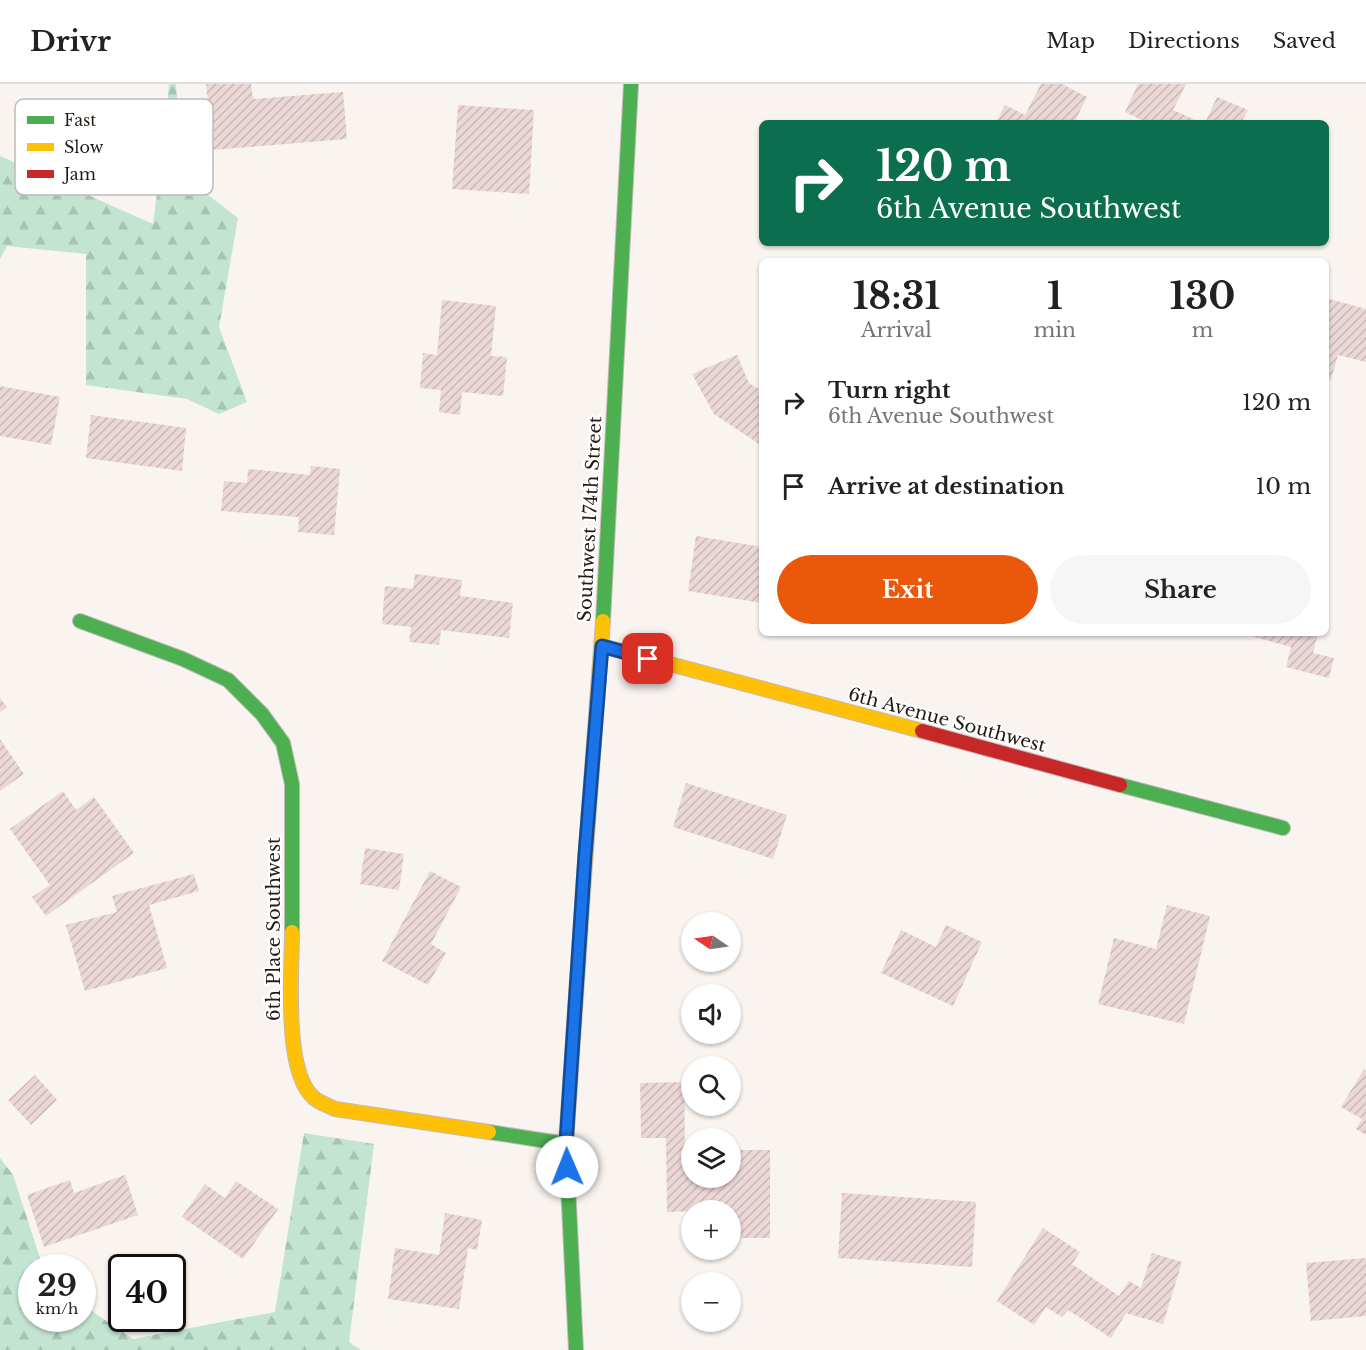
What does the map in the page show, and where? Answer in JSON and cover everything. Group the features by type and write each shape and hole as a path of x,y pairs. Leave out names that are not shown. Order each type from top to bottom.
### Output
{"street":[{"name":"Southwest 174th Street","path":"576,1350 566,1144 585,855 602,646 631,84"},
{"name":"6th Place Southwest","path":"80,621 183,659 228,680 262,714 283,743 292,784 292,1032 298,1075 314,1098 334,1109 566,1144"},
{"name":"6th Avenue Southwest","path":"602,646 1283,828"}],"green space":[{"path":"169,84 176,84 177,99 168,99"},
{"path":"0,156 15,163 15,195 88,195 153,224 157,195 208,195 238,218 219,327 247,402 219,414 187,399 86,385 86,254 7,246 0,259"},
{"path":"304,1133 374,1144 349,1342 361,1350 0,1350 0,1158 13,1175 39,1254 18,1254 18,1332 96,1332 96,1314 108,1322 108,1332 123,1332 133,1339 170,1332 186,1332 186,1329 275,1312"}],"building":[{"path":"206,84 251,84 253,99 343,92 347,139 213,150 213,99 207,99"},
{"path":"1041,84 1062,84 1087,97 1076,120 998,120 1005,105 1025,115"},
{"path":"1138,84 1186,84 1173,110 1195,120 1142,120 1125,112"},
{"path":"1217,97 1248,110 1243,120 1206,120"},
{"path":"458,105 534,110 529,194 452,189"},
{"path":"1329,299 1366,309 1366,362 1338,355 1331,380 1329,380"},
{"path":"442,300 496,306 491,356 507,357 503,396 462,392 460,415 439,412 441,390 420,388 423,353 437,355"},
{"path":"737,355 749,383 759,389 759,444 714,414 692,374"},
{"path":"0,386 60,397 51,445 0,436"},
{"path":"91,415 186,428 182,471 86,458"},
{"path":"311,466 340,469 334,535 298,532 299,517 221,511 224,481 247,483 248,469 310,475"},
{"path":"696,536 759,546 759,603 688,591"},
{"path":"415,574 462,580 460,596 513,603 509,638 441,630 439,645 409,642 411,627 382,624 385,586 413,589"},
{"path":"1252,636 1317,636 1313,653 1334,658 1329,678 1286,667 1291,647"},
{"path":"0,698 7,707 0,712"},
{"path":"0,739 24,774 0,791"},
{"path":"686,783 787,815 773,859 673,827"},
{"path":"63,791 76,810 94,797 134,853 46,916 32,897 50,885 10,829"},
{"path":"365,848 404,854 399,890 360,884"},
{"path":"430,871 461,887 431,944 446,953 428,985 382,961"},
{"path":"194,874 199,891 149,905 167,968 85,991 66,925 117,912 112,896"},
{"path":"1167,905 1210,916 1184,1024 1098,1004 1114,938 1156,949"},
{"path":"946,925 982,942 953,1006 881,973 901,930 936,947"},
{"path":"1364,1069 1366,1071 1366,1135 1356,1129 1362,1119 1341,1107"},
{"path":"35,1075 57,1100 31,1125 8,1100"},
{"path":"681,1082 681,1116 684,1116 685,1128 681,1128 681,1188 741,1188 741,1150 770,1150 770,1238 741,1238 741,1200 681,1200 681,1212 667,1212 666,1138 641,1138 640,1083"},
{"path":"125,1175 138,1215 44,1247 27,1195 70,1180 74,1193"},
{"path":"236,1181 278,1209 243,1259 182,1217 205,1184 225,1198"},
{"path":"842,1193 976,1202 972,1267 838,1258"},
{"path":"445,1213 482,1220 477,1250 468,1248 459,1309 388,1299 395,1248 439,1255"},
{"path":"1043,1228 1080,1252 1072,1264 1119,1296 1129,1281 1141,1288 1152,1253 1182,1262 1163,1324 1126,1313 1111,1338 1068,1310 1062,1317 1046,1307 1034,1325 997,1301"},
{"path":"1366,1258 1366,1316 1311,1321 1306,1263"}],"traffic: fast":[{"path":"603,621 631,84"},
{"path":"80,621 183,659 228,680 262,714 283,743 292,784 292,932"},
{"path":"1120,785 1283,828"},
{"path":"576,1350 566,1144 584,877"},
{"path":"489,1132 566,1144"}],"traffic: slow":[{"path":"584,877 603,621"},
{"path":"602,646 922,731"},
{"path":"292,932 293,1045 297,1067 304,1085 314,1098 335,1109 489,1132"}],"traffic: jam":[{"path":"922,731 1120,785"}],"route":[{"path":"567,1167 566,1144 585,855 602,646 648,659"}]}
